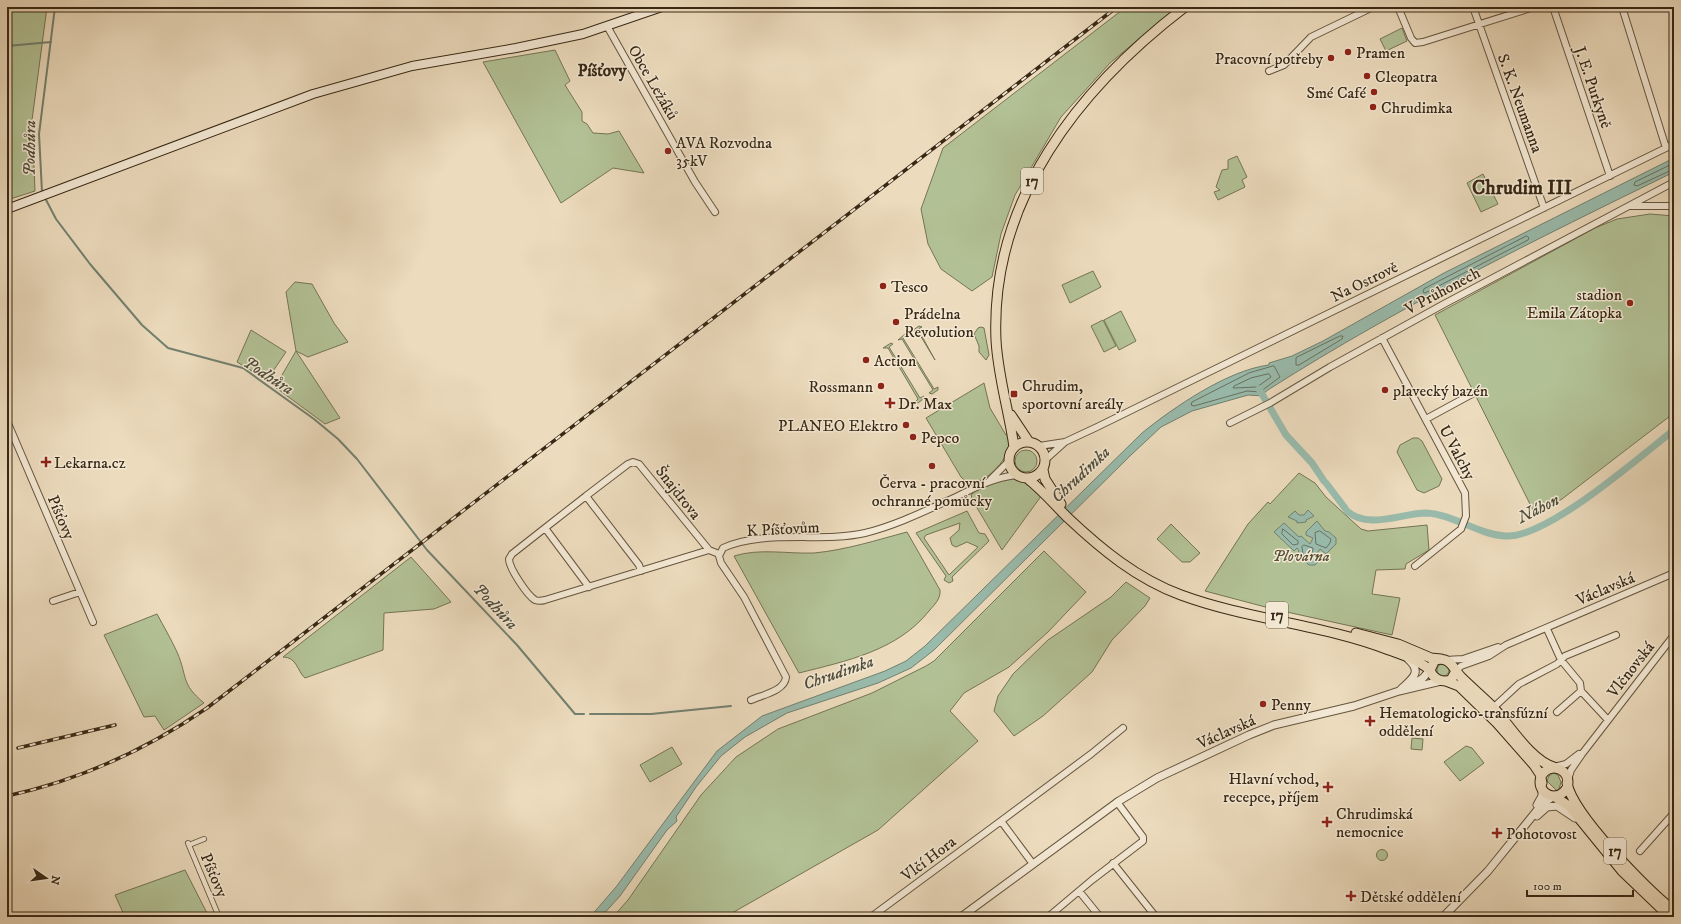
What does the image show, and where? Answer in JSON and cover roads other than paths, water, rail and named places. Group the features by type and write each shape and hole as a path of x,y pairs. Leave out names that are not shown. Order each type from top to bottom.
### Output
{"main road":[{"path":"7,209 313,94 412,66 550,41 607,26 662,7"},
{"name":"17","path":"1014,447 1008,408 1000,379 998,359 997,299 999,277 1006,244 1023,198 1051,147 1085,100 1131,53 1185,7"},
{"name":"17","path":"1008,408 1018,428 1029,442"},
{"path":"1016,475 1012,471 1008,461 1014,447 1024,442 1029,442 1039,446 1045,455 1045,460 1043,470 1034,478 1028,479"},
{"name":"17","path":"1043,470 1053,499"},
{"name":"17","path":"1016,475 1028,479 1053,499 1076,525 1108,554 1148,580 1172,592 1209,604 1352,637 1404,655 1422,663 1430,670"},
{"name":"17","path":"1148,580 1243,608 1379,638 1398,644 1431,658 1443,659"},
{"path":"1443,659 1453,665 1456,671 1493,708 1535,755 1545,763 1564,772 1567,783 1564,793 1554,797 1546,793 1540,774 1534,765 1497,723 1459,686 1435,677 1430,670 1433,662 1443,659"},
{"path":"1445,681 1453,678 1456,671"},
{"path":"1542,783 1544,772 1554,767"},
{"name":"17","path":"1567,783 1572,798 1592,824 1636,876 1674,911"},
{"name":"17","path":"1554,797 1565,802 1622,871 1670,917"}],"street":[{"path":"1269,71 1284,64 1311,37 1373,7"},
{"path":"1398,7 1411,38 1415,43 1534,7"},
{"name":"S. K. Neumanna","path":"1473,7 1544,208"},
{"name":"J. E. Purkyně","path":"1553,7 1610,176"},
{"path":"1622,7 1666,148"},
{"name":"Obce Ležáků","path":"607,26 692,175 715,212"},
{"name":"Na Ostrově","path":"1045,460 1065,442 1674,144"},
{"path":"1627,206 1674,182"},
{"name":"V Průhonech","path":"1230,423 1268,404 1382,338 1627,206 1674,206"},
{"name":"U Valchy","path":"1382,338 1462,487 1465,497 1466,516 1461,529 1415,566"},
{"path":"1426,419 1472,394"},
{"name":"Píšťovy","path":"7,421 93,622"},
{"name":"Na Ostrově","path":"1039,446 1065,442"},
{"path":"990,480 1008,461"},
{"name":"Šnajdrova","path":"709,550 538,601 533,598 511,569 509,559 512,554 545,528 628,464 633,462 640,464 709,550 719,554"},
{"path":"990,480 1016,475"},
{"name":"K Píšťovům","path":"719,554 721,550 726,547 758,540 778,538 832,538 866,533 914,515 990,480"},
{"path":"586,496 641,571"},
{"path":"545,528 589,587"},
{"path":"719,554 721,563 744,597 786,677 782,686 751,700"},
{"name":"Václavská","path":"1443,659 1463,659 1506,645 1547,629 1674,573"},
{"path":"53,601 80,592"},
{"path":"1547,629 1561,660 1580,683 1581,691"},
{"path":"1493,708 1519,684 1561,660 1565,656 1616,635"},
{"name":"Vlčnovská","path":"1567,783 1572,770 1588,745 1674,635"},
{"name":"Václavská","path":"1456,671 1461,666 1489,656 1506,645"},
{"path":"1399,691 1412,679 1415,673 1414,665 1404,655"},
{"name":"Václavská","path":"1399,691 1421,680 1430,670"},
{"name":"Václavská","path":"961,917 1117,802 1157,778 1249,735 1274,725 1354,706 1399,691 1433,682 1445,681"},
{"name":"Vlčnovská","path":"1556,712 1581,691 1608,720"},
{"name":"Vlčí Hora","path":"871,917 1091,754 1123,728"},
{"name":"Vlčnovská","path":"1554,767 1571,761 1588,745"},
{"path":"1508,847 1542,798 1542,783"},
{"path":"1443,917 1478,882 1543,803 1554,797"},
{"path":"1048,917 1112,863 1144,840 1117,802"},
{"path":"1521,831 1543,810 1554,805 1562,808 1583,824"},
{"path":"1640,851 1674,813"},
{"path":"1001,820 1033,864"},
{"name":"Píšťovy","path":"204,839 188,844 220,917"},
{"path":"1112,863 1156,917"},
{"path":"1079,891 1100,917"}],"water":[{"path":"1674,158 1674,172 1571,222 1419,301 1320,358 1265,392 1264,396 1248,395 1192,411 1161,427 934,650 911,668 878,683 787,713 745,737 721,756 696,787 676,817 677,821 667,830 620,896 601,917 590,917 616,887 717,751 762,716 885,671 906,661 925,646 1142,433 1185,401 1236,374 1253,368 1269,365 1269,363 1292,356 1323,341 1444,273"},
{"path":"1308,510 1314,516 1306,520 1306,522 1297,523 1297,521 1288,517 1295,511 1299,515 1304,515"},
{"path":"1317,521 1325,531 1329,532 1336,538 1336,544 1326,554 1320,549 1316,555 1320,559 1315,565 1309,565 1297,554 1299,551 1297,548 1294,551 1274,532 1284,523 1299,537 1301,536 1310,544 1313,538 1306,535 1306,532"}],"waterway":[{"name":"Podhůra","path":"42,192 39,134 55,7"},
{"path":"7,46 51,42"},
{"name":"Podhůra","path":"44,196 56,219 90,264 142,325 168,348 243,368 314,419 338,439 357,459 427,550 517,645 575,714 584,714"},
{"name":"Náhon","path":"1259,389 1286,435 1312,463 1324,481"},
{"name":"Náhon","path":"1347,511 1355,517 1375,520 1426,513 1436,514 1485,532 1505,536 1523,533 1568,511 1616,476 1674,430"},
{"name":"Náhon","path":"1326,483 1345,508"},
{"name":"Podhůra","path":"590,714 651,714 731,706"}],"railway":[{"path":"7,796 60,781 112,762 160,737 207,708 1117,7"},
{"path":"18,748 115,725"}],"place":[{"name":"Pramen","path":"1348,52"},
{"name":"Pracovní potřeby","path":"1331,58"},
{"name":"Cleopatra","path":"1367,76"},
{"name":"Smé Café","path":"1374,92"},
{"name":"Chrudimka","path":"1373,107"},
{"name":"AVA Rozvodna 35kV","path":"668,151"},
{"name":"Tesco","path":"883,286"},
{"name":"stadion Emila Zátopka","path":"1630,303"},
{"name":"Prádelna Revolution","path":"896,322"},
{"name":"Action","path":"866,360"},
{"name":"Rossmann","path":"881,386"},
{"name":"plavecký bazén","path":"1385,390"},
{"name":"Chrudim, sportovní areály","path":"1014,394"},
{"name":"Dr. Max","path":"890,403"},
{"name":"PLANEO Elektro","path":"906,425"},
{"name":"Pepco","path":"913,437"},
{"name":"Lekarna.cz","path":"46,462"},
{"name":"Červa - pracovní ochranné pomůcky","path":"932,466"},
{"name":"Penny","path":"1263,704"},
{"name":"Hematologicko-transfúzní oddělení","path":"1370,721"},
{"name":"Hlavní vchod, recepce, příjem","path":"1328,787"},
{"name":"Chrudimská nemocnice","path":"1327,822"},
{"name":"Pohotovost","path":"1497,833"},
{"name":"Dětské oddělení","path":"1351,896"}],"district":[{"name":"Píšťovy","path":"602,70"},
{"name":"Chrudim III","path":"1522,187"}],"park label":[{"name":"Plovárna","path":"1301,555"}]}
